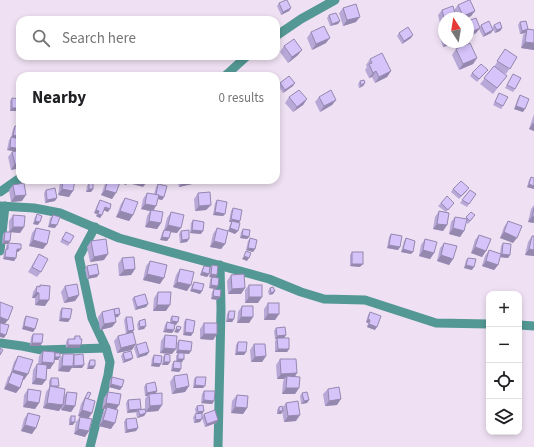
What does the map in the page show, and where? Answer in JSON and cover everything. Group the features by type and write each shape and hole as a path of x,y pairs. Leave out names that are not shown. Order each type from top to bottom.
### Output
{"street":[{"path":"280,33 335,0"},
{"path":"229,72 243,60"},
{"path":"0,192 16,181"},
{"path":"0,251 2,206 34,208 60,213 119,238 270,279 324,300 365,300 436,323 486,324"},
{"path":"90,447 110,362 106,348 92,318 79,257 95,227"},
{"path":"218,447 221,309 220,265"},
{"path":"522,325 534,326"},
{"path":"0,343 42,350 106,348"}],"building":[{"path":"286,0 291,8 283,12 279,3"},
{"path":"470,0 475,11 461,12 458,5"},
{"path":"356,4 360,17 347,20 343,8"},
{"path":"453,6 454,12 442,12 442,10"},
{"path":"336,13 340,21 332,24 329,15"},
{"path":"476,18 480,28 474,31 474,19"},
{"path":"489,21 493,30 485,34 481,25"},
{"path":"526,21 528,29 522,31 520,22"},
{"path":"500,22 502,28 497,30 494,25"},
{"path":"324,26 330,38 316,44 311,32"},
{"path":"408,27 413,35 404,41 399,33"},
{"path":"527,29 534,30 534,43 525,42"},
{"path":"294,39 302,50 292,57 284,46"},
{"path":"472,48 477,58 463,64 456,49"},
{"path":"505,49 517,57 510,69 497,61"},
{"path":"382,53 391,71 379,77 376,71 373,73 369,64 372,63 370,59"},
{"path":"481,64 488,70 479,79 472,73"},
{"path":"494,66 507,76 497,88 484,78"},
{"path":"513,74 521,78 515,89 507,85"},
{"path":"289,76 295,83 285,90 280,83"},
{"path":"364,80 365,83 361,85 360,81"},
{"path":"299,90 307,99 297,107 289,97"},
{"path":"331,90 336,100 324,106 319,97"},
{"path":"499,93 508,97 503,106 495,102"},
{"path":"520,95 529,99 525,109 516,106"},
{"path":"12,98 16,98 16,108 12,108"},
{"path":"15,126 16,126 16,136 13,135"},
{"path":"11,137 16,138 16,148 10,147"},
{"path":"16,151 16,164 15,164 12,152"},
{"path":"531,177 534,178 534,186 529,184"},
{"path":"461,181 469,188 461,196 453,189"},
{"path":"24,184 26,195 15,196 13,185"},
{"path":"63,184 74,184 73,191 62,189"},
{"path":"89,184 93,184 93,189 89,189"},
{"path":"107,184 119,184 116,193 105,190"},
{"path":"158,184 167,186 164,197 156,195"},
{"path":"55,188 57,198 47,200 46,190"},
{"path":"470,190 476,194 469,204 462,200"},
{"path":"210,192 211,205 199,206 198,193"},
{"path":"147,193 159,195 156,206 145,204"},
{"path":"447,196 454,203 448,210 441,203"},
{"path":"125,198 138,202 133,215 120,211"},
{"path":"100,200 111,204 110,209 105,207 102,215 98,214 99,211 96,210"},
{"path":"217,200 227,202 225,214 215,212"},
{"path":"233,208 242,210 240,221 231,219"},
{"path":"151,210 163,212 161,223 149,221"},
{"path":"439,211 449,213 447,225 437,224"},
{"path":"171,212 184,215 181,228 168,225"},
{"path":"471,212 475,215 470,221 466,217"},
{"path":"37,214 42,216 40,222 35,221"},
{"path":"13,215 25,216 24,227 13,227"},
{"path":"53,215 60,217 57,225 50,224"},
{"path":"455,217 467,219 464,231 453,228"},
{"path":"193,220 204,222 203,231 192,230"},
{"path":"232,221 240,223 238,231 230,228"},
{"path":"508,221 522,226 517,238 504,232"},
{"path":"36,228 50,231 47,244 33,240"},
{"path":"217,228 228,231 225,244 214,241"},
{"path":"243,229 250,230 249,237 242,235"},
{"path":"164,230 171,231 169,238 162,237"},
{"path":"189,230 189,239 182,240 181,231"},
{"path":"5,232 11,232 10,241 4,241"},
{"path":"66,232 74,236 70,243 62,239"},
{"path":"391,234 402,236 400,247 389,245"},
{"path":"479,235 491,239 486,251 475,247"},
{"path":"532,236 534,236 534,250 529,249"},
{"path":"250,238 257,240 255,249 248,248"},
{"path":"406,238 415,241 413,252 403,249"},
{"path":"106,239 108,254 94,257 91,241"},
{"path":"425,239 437,242 434,253 423,250"},
{"path":"8,243 21,244 21,249 17,249 16,258 5,257 6,249 8,249"},
{"path":"444,243 457,246 453,259 441,255"},
{"path":"503,243 511,244 510,255 502,254"},
{"path":"489,250 501,254 498,265 486,261"},
{"path":"246,251 251,253 249,258 244,256"},
{"path":"352,252 363,252 363,264 352,264"},
{"path":"39,254 48,259 41,272 32,267"},
{"path":"134,257 135,269 124,270 122,258"},
{"path":"468,258 476,259 474,267 466,265"},
{"path":"150,261 167,265 164,278 147,274"},
{"path":"97,264 99,274 89,276 87,266"},
{"path":"212,265 218,266 217,275 211,274"},
{"path":"204,266 210,267 209,274 202,272"},
{"path":"180,269 194,272 191,285 177,282"},
{"path":"244,274 245,288 232,289 231,275"},
{"path":"212,277 219,278 218,286 211,285"},
{"path":"194,282 204,284 202,291 192,289"},
{"path":"77,284 79,295 68,298 65,286"},
{"path":"40,285 50,286 49,300 39,300 39,293 36,292 37,286 40,287"},
{"path":"249,285 262,285 262,297 249,297"},
{"path":"273,287 275,291 271,293 270,288"},
{"path":"214,289 221,290 220,297 213,296"},
{"path":"158,292 171,292 170,305 157,305"},
{"path":"145,294 148,304 137,307 134,297"},
{"path":"0,302 13,307 8,320 0,317"},
{"path":"268,303 279,303 279,314 268,314"},
{"path":"242,306 253,306 253,317 241,317"},
{"path":"62,308 72,309 70,319 61,318"},
{"path":"119,308 120,314 115,315 114,309"},
{"path":"114,309 116,322 104,324 102,312"},
{"path":"229,311 235,311 234,319 228,319"},
{"path":"370,312 381,316 377,327 369,324 370,320 368,319"},
{"path":"26,316 38,319 35,329 24,326"},
{"path":"172,316 179,317 178,322 172,321"},
{"path":"126,317 132,317 134,330 128,331"},
{"path":"145,319 146,326 140,327 139,321"},
{"path":"186,319 195,321 193,333 185,332"},
{"path":"167,322 175,324 174,330 166,329"},
{"path":"0,323 9,325 6,335 0,333"},
{"path":"204,323 217,323 217,334 204,334"},
{"path":"177,326 181,327 180,330 176,329"},
{"path":"285,327 286,335 277,336 276,328"},
{"path":"133,332 136,344 121,348 118,336"},
{"path":"33,334 43,334 42,343 32,343"},
{"path":"165,335 177,336 176,349 164,348"},
{"path":"75,336 80,336 80,339 82,339 81,345 68,345 68,339 75,339"},
{"path":"277,338 289,338 289,349 278,349"},
{"path":"179,340 192,342 191,351 178,350"},
{"path":"146,342 149,352 139,355 136,345"},
{"path":"238,342 247,342 246,352 237,352"},
{"path":"254,344 265,344 266,356 255,357"},
{"path":"0,348 3,350 0,355"},
{"path":"43,351 55,352 54,363 42,362"},
{"path":"131,351 133,358 125,360 123,353"},
{"path":"55,353 60,353 60,357 55,357"},
{"path":"178,353 184,353 184,359 178,359"},
{"path":"63,354 74,354 73,366 62,366"},
{"path":"83,354 84,365 74,366 74,355"},
{"path":"165,354 170,355 170,362 164,362"},
{"path":"154,355 162,356 161,364 153,363"},
{"path":"18,356 33,360 28,374 13,370"},
{"path":"280,359 296,359 297,373 281,374"},
{"path":"90,360 95,360 95,366 89,366"},
{"path":"174,361 181,362 181,369 173,368"},
{"path":"37,364 47,365 46,380 36,378"},
{"path":"12,372 24,376 20,388 8,383"},
{"path":"187,374 189,386 176,389 174,376"},
{"path":"287,376 300,377 299,388 286,388"},
{"path":"112,377 124,380 122,387 111,384"},
{"path":"196,377 206,377 205,386 195,385"},
{"path":"51,378 58,378 59,386 51,386"},
{"path":"155,382 157,391 147,393 146,384"},
{"path":"50,386 65,389 63,405 47,403"},
{"path":"339,387 341,399 329,401 328,389"},
{"path":"28,389 41,391 39,403 27,401"},
{"path":"204,391 215,391 214,401 204,400"},
{"path":"67,392 77,393 75,406 65,405"},
{"path":"88,392 91,393 88,399 85,398"},
{"path":"108,392 121,394 119,405 106,403"},
{"path":"307,392 309,400 304,401 302,393"},
{"path":"162,393 162,405 150,406 149,394"},
{"path":"237,395 248,396 247,408 235,407"},
{"path":"85,398 95,401 92,413 82,410"},
{"path":"140,399 141,409 129,410 128,400"},
{"path":"298,401 300,415 288,416 286,403"},
{"path":"203,405 204,411 198,412 197,406"},
{"path":"282,406 283,411 279,411 279,407"},
{"path":"107,407 118,410 115,423 103,420"},
{"path":"145,409 146,413 140,415 138,410"},
{"path":"215,410 218,420 207,424 204,414"},
{"path":"28,413 40,416 36,428 25,425"},
{"path":"202,413 202,419 196,420 195,414"},
{"path":"71,416 75,416 75,422 71,422"},
{"path":"80,417 92,419 89,431 78,429"},
{"path":"136,418 138,428 127,430 126,419"}]}
